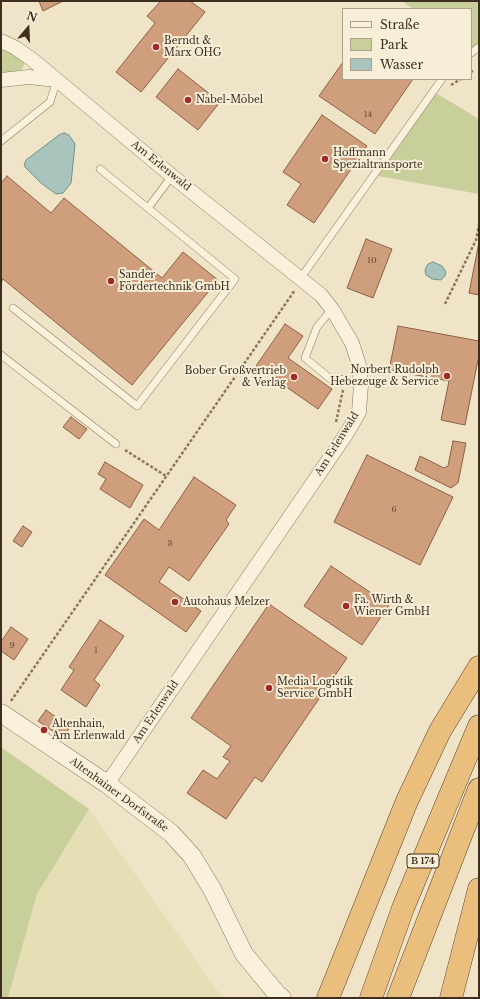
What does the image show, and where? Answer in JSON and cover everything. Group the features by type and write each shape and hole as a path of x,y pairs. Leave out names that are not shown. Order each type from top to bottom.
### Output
{"highway":[{"path":"328,998 407,800 440,732 479,667"},
{"name":"B 174","path":"371,998 403,908 479,726"},
{"name":"B 174","path":"398,998 479,789"},
{"path":"451,998 479,889"}],"street":[{"name":"Am Erlenwald","path":"1,41 16,48 57,80 299,283 321,295 332,309 352,343 359,365 361,385 359,412 107,784"},
{"path":"1,80 30,76 57,80"},
{"name":"Altenhainer Dorfstraße","path":"2,713 107,784 171,833 192,856 212,889 244,954 282,998"}],"lane":[{"path":"1,141 50,102 57,80"},
{"path":"299,283 441,80"},
{"path":"13,308 137,406 235,279 100,168"},
{"path":"148,208 172,176"},
{"path":"332,309 318,327 305,358 333,381 344,379"},
{"path":"1,355 116,444"}],"path":[{"path":"445,304 476,240 479,225"},
{"path":"299,283 299,296"},
{"path":"2,713 299,283"},
{"path":"336,423 343,392 344,379"},
{"path":"116,444 166,476"}],"shaded area":[{"path":"89,809 222,998 8,998 37,894"}],"green space":[{"path":"402,1 479,1 479,47 472,49 472,8 412,8"},
{"path":"1,47 25,60 21,70 1,73"},
{"path":"436,93 479,119 479,194 378,176"},
{"path":"1,747 89,809 37,894 8,998 1,998"}],"water":[{"path":"64,133 69,135 75,144 71,183 63,193 56,194 41,183 24,166 26,160 59,135"},
{"path":"433,262 442,266 446,272 445,276 441,280 432,279 426,275 425,270 428,264"}],"building":[{"path":"39,1 63,1 43,11"},
{"name":"Berndt & Marx OHG","path":"161,1 190,1 205,12 141,92 116,72 155,23 147,16"},
{"name":"Hoffmann Spezialtransporte","path":"342,63 342,80 412,80 375,134 319,96"},
{"name":"Nabel-Möbel","path":"178,69 220,102 198,130 156,97"},
{"name":"Hoffmann Spezialtransporte","path":"322,115 367,146 314,223 287,205 301,184 283,172"},
{"name":"Sander Fördertechnik GmbH","path":"7,176 51,213 64,198 162,278 183,252 218,280 132,385 3,279 1,283 1,183"},
{"path":"366,239 392,249 373,298 347,288"},
{"path":"479,242 479,295 469,293"},
{"name":"Bober Großvertrieb & Verlag","path":"285,324 303,336 288,358 332,389 318,409 256,366"},
{"name":"Norbert Rudolph Hebezeuge & Service","path":"398,326 479,341 479,355 465,425 441,420 449,381 389,370"},
{"path":"71,417 87,429 79,439 63,427"},
{"path":"453,441 466,443 458,483 451,488 415,470 420,456 444,468 448,466"},
{"path":"367,455 453,497 420,565 334,522"},
{"path":"105,462 143,485 130,508 100,489 106,479 98,474"},
{"path":"194,477 236,505 226,520 229,524 189,581 169,567 159,582 201,611 186,632 105,575 144,519 159,530"},
{"path":"23,526 32,532 22,547 13,541"},
{"name":"Fa. Wirth & Wiener GmbH","path":"331,566 389,605 362,645 304,606"},
{"name":"Media Logistik Service GmbH","path":"269,604 347,658 262,782 255,777 226,819 187,793 203,770 217,779 230,761 223,757 231,746 191,718"},
{"path":"100,620 124,636 94,680 100,685 86,707 61,690 74,670 69,667"},
{"path":"11,627 28,639 14,660 1,651 1,642"},
{"path":"46,710 70,727 63,738 38,721"}],"place":[{"name":"Berndt & Marx OHG","path":"156,47"},
{"name":"Nabel-Möbel","path":"188,100"},
{"name":"Hoffmann Spezialtransporte","path":"325,159"},
{"name":"Sander Fördertechnik GmbH","path":"111,281"},
{"name":"Norbert Rudolph Hebezeuge & Service","path":"447,376"},
{"name":"Bober Großvertrieb & Verlag","path":"294,377"},
{"name":"Autohaus Melzer","path":"175,602"},
{"name":"Fa. Wirth & Wiener GmbH","path":"346,606"},
{"name":"Media Logistik Service GmbH","path":"269,688"},
{"name":"Altenhain, Am Erlenwald","path":"44,730"}]}
